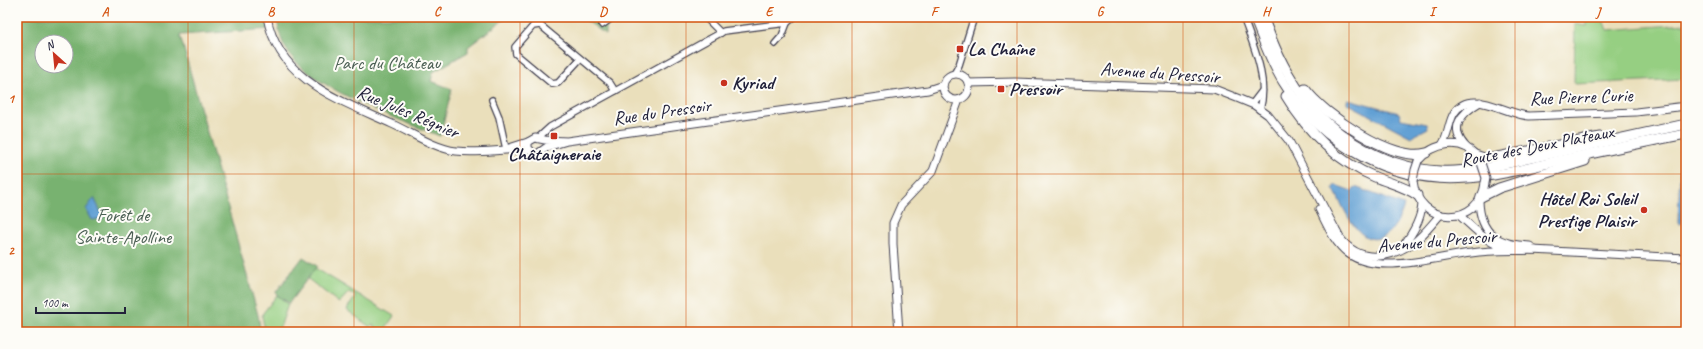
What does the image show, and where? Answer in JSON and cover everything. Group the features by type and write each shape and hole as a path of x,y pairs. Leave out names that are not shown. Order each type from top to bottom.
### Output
{"main road":[{"name":"Route des Deux Plateaux","path":"1254,17 1283,83 1309,117 1343,146 1368,160 1400,172 1443,179 1488,176 1686,134"},
{"name":"Route des Deux Plateaux","path":"1263,17 1277,53 1290,78 1313,109 1346,138 1379,156 1408,166 1440,171 1464,171 1486,168 1686,124"},
{"path":"1268,17 1281,49 1295,76 1309,95 1318,104 1332,116 1365,137 1401,153 1418,156 1426,153"},
{"path":"1263,40 1264,53 1280,87 1296,113 1310,130 1338,156 1356,167 1374,176 1410,190 1416,195"},
{"path":"1475,155 1484,158 1492,158 1686,120"},
{"path":"1480,199 1499,188 1560,168 1686,137"}],"street":[{"name":"Rue Jules Régnier","path":"267,17 272,36 288,63 302,77 324,92 433,143 455,151 478,152 507,149"},
{"path":"602,25 613,17"},
{"path":"706,17 720,33"},
{"path":"775,44 782,36 788,23 794,17"},
{"path":"958,75 947,78 943,85 945,94 955,99 966,95 968,87 958,75 959,65 974,17"},
{"path":"1243,17 1255,53 1260,74 1262,91 1260,110"},
{"path":"540,139 550,127 724,31 788,23"},
{"path":"580,58 558,83 552,84 516,54 515,47 533,26 540,25 580,58 610,83 615,91"},
{"name":"Avenue du Pressoir","path":"968,87 982,83 1015,82 1214,89 1252,104 1268,115 1289,141 1337,233 1349,248 1363,255 1373,257 1384,256 1413,243 1440,215"},
{"name":"Rue du Pressoir","path":"540,139 567,141 928,90 943,85"},
{"name":"Rue du Pressoir","path":"928,90 945,94"},
{"path":"1252,104 1262,91"},
{"path":"899,332 893,223 901,205 933,171 954,112 955,99"},
{"path":"492,100 499,117 507,149"},
{"path":"1442,145 1447,138 1451,119 1456,110 1470,101 1480,102"},
{"path":"1467,148 1455,144 1442,145 1431,149 1418,162 1413,182 1416,195 1422,204 1429,210 1446,216 1459,215 1470,210 1480,199 1484,190 1486,178 1481,163 1475,155 1461,142 1458,130 1460,120 1468,109 1480,102"},
{"name":"Rue Pierre Curie","path":"1480,102 1512,114 1529,116 1636,112 1686,106"},
{"path":"532,138 540,139 544,144 543,150 537,154 529,150 507,149 528,142 532,138"},
{"name":"Rue du Pressoir","path":"543,150 567,141"},
{"path":"528,142 529,150"},
{"name":"Avenue du Pressoir","path":"1313,188 1315,202 1338,245 1349,254 1371,263 1426,261 1472,253 1535,250"},
{"path":"1480,199 1479,211 1486,229 1499,240 1507,244 1521,246 1686,253"},
{"path":"1402,248 1411,236 1421,216 1422,204"},
{"path":"1459,215 1495,245 1510,249 1686,258"}],"green space":[{"name":"Forêt de Sainte-Apolline","path":"17,17 270,17 272,29 180,35 258,315 261,332 17,332"},
{"name":"Parc du Château","path":"277,17 507,17 468,47 468,52 433,72 431,81 452,89 440,136 378,111 332,88 312,75 296,62 285,47"},
{"path":"582,17 606,17 606,35"},
{"path":"1586,17 1602,17 1607,30 1686,24 1686,79 1574,84 1575,24 1586,26"},
{"path":"303,257 317,266 289,303 277,295 276,292"},
{"path":"315,268 394,316 383,332 372,325 370,327 347,310 355,296 349,292 339,303 308,279"},
{"path":"277,295 288,304 281,325 276,332 265,332 262,316"}],"water":[{"path":"1348,99 1399,113 1401,119 1427,124 1428,128 1411,137 1347,103"},
{"path":"1686,168 1686,199 1682,223 1680,225 1678,222 1680,170"},
{"path":"1335,185 1352,191 1355,187 1404,205 1395,226 1389,233 1376,239 1368,238 1360,233 1347,216 1333,188"},
{"path":"94,198 104,218 92,220 86,209"}],"place":[{"name":"La Chaîne","path":"960,49"},
{"name":"Kyriad","path":"724,83"},
{"name":"Pressoir","path":"1001,89"},
{"name":"Châtaigneraie","path":"554,136"},
{"name":"Hôtel Roi Soleil Prestige Plaisir","path":"1644,210"}]}
